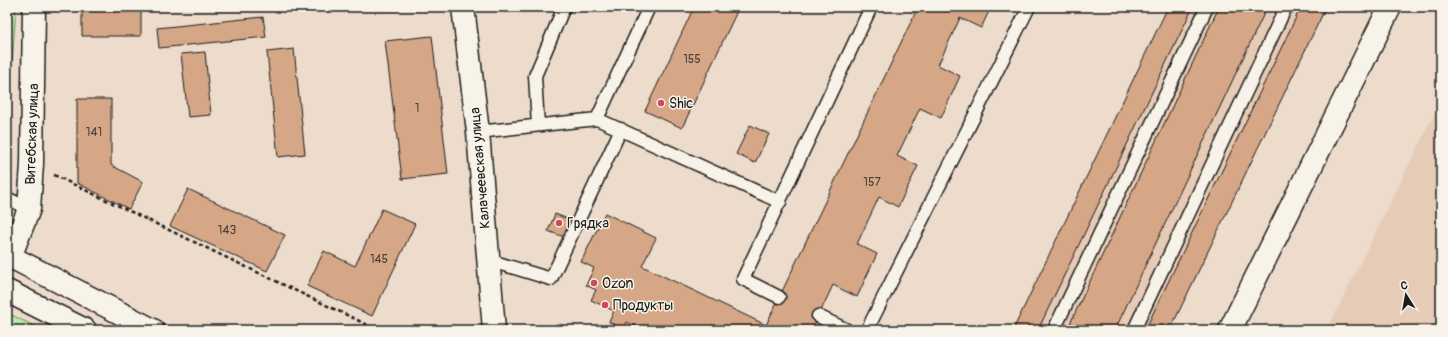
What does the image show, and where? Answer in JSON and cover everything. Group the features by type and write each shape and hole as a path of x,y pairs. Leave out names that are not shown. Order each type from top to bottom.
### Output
{"street":[{"name":"Витебская улица","path":"9,256 29,209 32,164 34,7"},
{"name":"Калачеевская улица","path":"463,7 478,132 494,330"},
{"path":"1230,330 1390,7"},
{"path":"9,256 153,330"},
{"path":"7,291 85,330"}],"lane":[{"path":"538,125 536,76 564,7"},
{"path":"597,119 649,7"},
{"path":"779,297 743,279 871,7"},
{"path":"867,330 1029,7"},
{"path":"1054,330 1208,7"},
{"path":"1134,330 1286,7"},
{"path":"478,132 597,119 780,202"},
{"path":"488,260 551,279 621,129"},
{"path":"7,198 29,209"},
{"path":"818,316 847,330"}],"path":[{"path":"32,164 378,330"}],"shaded area":[{"path":"1168,7 1326,7 1170,330 1013,330"},
{"path":"1441,100 1441,330 1327,330"}],"green space":[{"path":"7,7 16,7 7,137"},
{"path":"7,313 43,330 7,330"}],"building":[{"path":"82,7 141,7 141,36 82,36"},
{"path":"694,7 739,7 682,128 645,111"},
{"path":"918,7 991,7 981,28 960,18 938,65 960,76 941,118 920,108 897,156 918,166 898,207 879,197 857,244 877,254 857,297 833,285 812,330 643,330 627,322 624,329 609,322 614,311 591,300 596,290 586,285 594,268 581,262 605,213 656,238 642,266 766,325"},
{"path":"1168,7 1193,7 1038,330 1013,330"},
{"path":"1219,7 1267,7 1115,330 1067,330"},
{"path":"1301,7 1326,7 1170,330 1145,330"},
{"path":"263,17 266,37 159,48 157,28"},
{"path":"432,36 448,174 402,179 385,41"},
{"path":"294,49 305,154 278,157 267,52"},
{"path":"205,52 211,115 188,117 181,54"},
{"path":"77,99 111,99 111,165 143,182 129,209 77,183"},
{"path":"750,125 769,134 755,163 736,154"},
{"path":"188,189 285,235 267,271 170,226"},
{"path":"382,209 415,224 372,316 307,286 324,251 355,266"},
{"path":"555,214 571,220 564,237 548,231"}],"place":[{"name":"Shic","path":"661,103"},
{"name":"Грядка","path":"559,223"},
{"name":"Ozon","path":"594,283"},
{"name":"Продукты","path":"605,305"}]}
